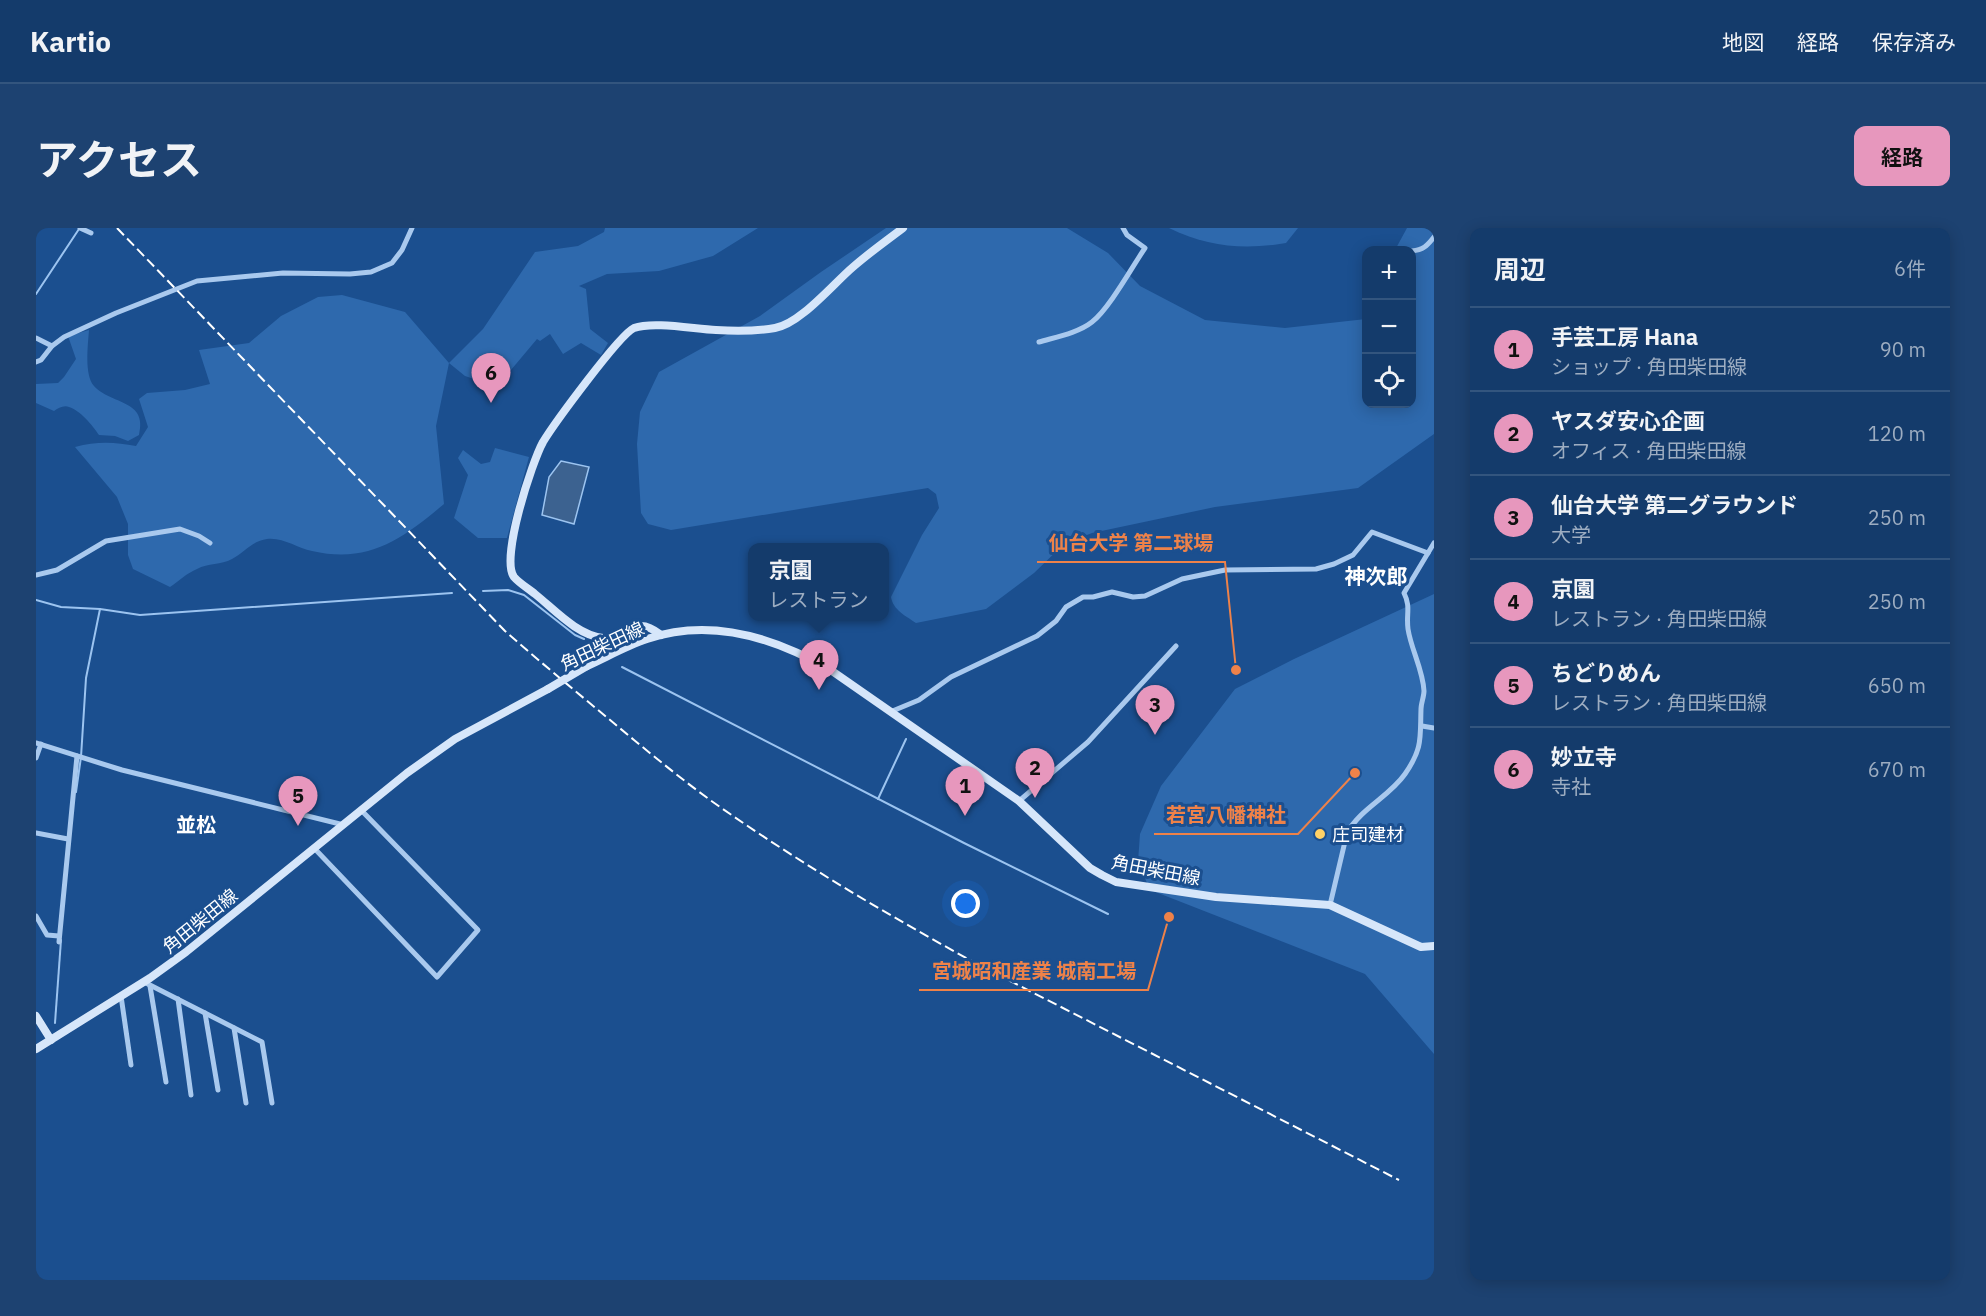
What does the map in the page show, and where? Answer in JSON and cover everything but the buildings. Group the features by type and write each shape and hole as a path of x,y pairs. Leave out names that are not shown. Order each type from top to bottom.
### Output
{"main road":[{"path":"661,635 644,625 639,625 616,637 603,638 591,634 567,620 514,578 510,564 518,517 533,464 543,442 601,363 634,328 666,326 718,330 776,328 803,312 851,268 903,228"},
{"name":"角田柴田線","path":"36,1049 121,996 147,984 407,773 455,739 587,666 646,639 681,631 721,631 765,639 816,662 1019,801 1090,868 1116,882 1216,897 1330,905 1421,947 1434,946"},
{"path":"36,1016 51,1040"}],"street":[{"path":"80,228 91,233"},
{"path":"36,362 41,360 52,346 64,337 116,313 197,281 283,273 371,272 392,262 402,250 412,228"},
{"path":"1039,342 1076,330 1093,321 1113,297 1145,248 1126,235 1123,228"},
{"path":"1416,250 1427,246 1434,237"},
{"path":"36,338 52,346"},
{"path":"36,575 57,570 106,541 180,530 199,536 210,543"},
{"path":"890,712 919,700 951,677 1037,636 1056,621 1066,607 1083,597 1112,592 1145,597 1182,579 1225,570 1316,569 1353,555 1372,532 1428,554"},
{"path":"1330,905 1347,833 1361,813 1396,785 1420,746 1424,691 1410,637 1409,604 1404,593 1434,543"},
{"path":"1019,801 1088,742 1176,646"},
{"path":"1422,726 1434,729"},
{"path":"36,758 38,744 122,770 344,825"},
{"path":"36,916 47,934 59,939 68,839 80,757"},
{"path":"314,848 437,977 478,930 361,810"},
{"path":"36,833 68,839"},
{"path":"147,984 262,1042 272,1103"},
{"path":"147,984 166,1082"},
{"path":"121,996 131,1065"},
{"path":"178,999 191,1095"},
{"path":"205,1013 218,1090"},
{"path":"234,1028 246,1103"}],"shaded area":[{"path":"605,228 758,228 713,256 659,271 607,274 579,286 586,289 590,329 608,343 601,355 581,343 563,354 550,334 540,341 537,339 505,377 483,382 465,376 449,363 483,329 535,252 578,246 604,232"},
{"path":"886,228 1067,228 1108,253 1140,286 1205,320 1285,328 1362,319 1362,408 1416,408 1416,246 1397,246 1407,228 1434,228 1434,434 1358,488 1215,507 1092,533 1064,544 1034,573 986,609 916,623 897,609 891,597 922,535 939,508 936,494 928,488 671,530 648,524 641,513 637,444 640,412 659,372 760,316"},
{"path":"1169,228 1298,228 1286,243 1241,246 1212,243"},
{"path":"342,295 405,312 449,363 436,426 444,504 399,538 368,551 332,554 306,550 284,541 267,539 253,544 228,561 193,571 170,587 133,569 128,555 128,524 117,497 75,447 106,443 136,446 148,427 139,399 147,393 185,390 210,384 199,350 249,343 281,316 318,297"},
{"path":"89,330 87,359 91,381 101,392 126,404 138,415 139,435 128,441 115,436 99,435 86,419 67,406 54,411 36,403 36,384 58,383 76,359 68,336"},
{"path":"495,448 529,457 507,538 478,538 454,518 468,475 458,458 463,450 481,464 490,462"},
{"path":"561,461 589,467 574,524 542,515 549,477"},
{"path":"1434,594 1434,1054 1365,974 1153,891 1138,862 1140,834 1161,786 1235,689"}],"waterway":[{"path":"36,294 79,229"},
{"path":"483,591 508,590 524,595 575,635 584,639"},
{"path":"76,792 81,757 86,678 100,609 140,615 452,593"},
{"path":"36,600 61,607 100,609"},
{"path":"622,667 964,843 1108,914"},
{"path":"878,799 906,739"},
{"path":"55,1023 61,940"}],"railway":[{"path":"117,228 505,631 698,791 815,870 977,964 1399,1180"}],"place":[{"name":"妙立寺","path":"491,403"},
{"name":"仙台大学 第二球場","path":"1236,670"},
{"name":"京園","path":"819,690"},
{"name":"仙台大学 第二グラウンド","path":"1155,735"},
{"name":"若宮八幡神社","path":"1355,773"},
{"name":"ヤスダ安心企画","path":"1035,798"},
{"name":"手芸工房 Hana","path":"965,816"},
{"name":"ちどりめん","path":"298,826"},
{"name":"庄司建材","path":"1320,834"},
{"name":"宮城昭和産業 城南工場","path":"1169,917"}],"district":[{"name":"神次郎","path":"1376,576"},
{"name":"並松","path":"196,824"}]}
